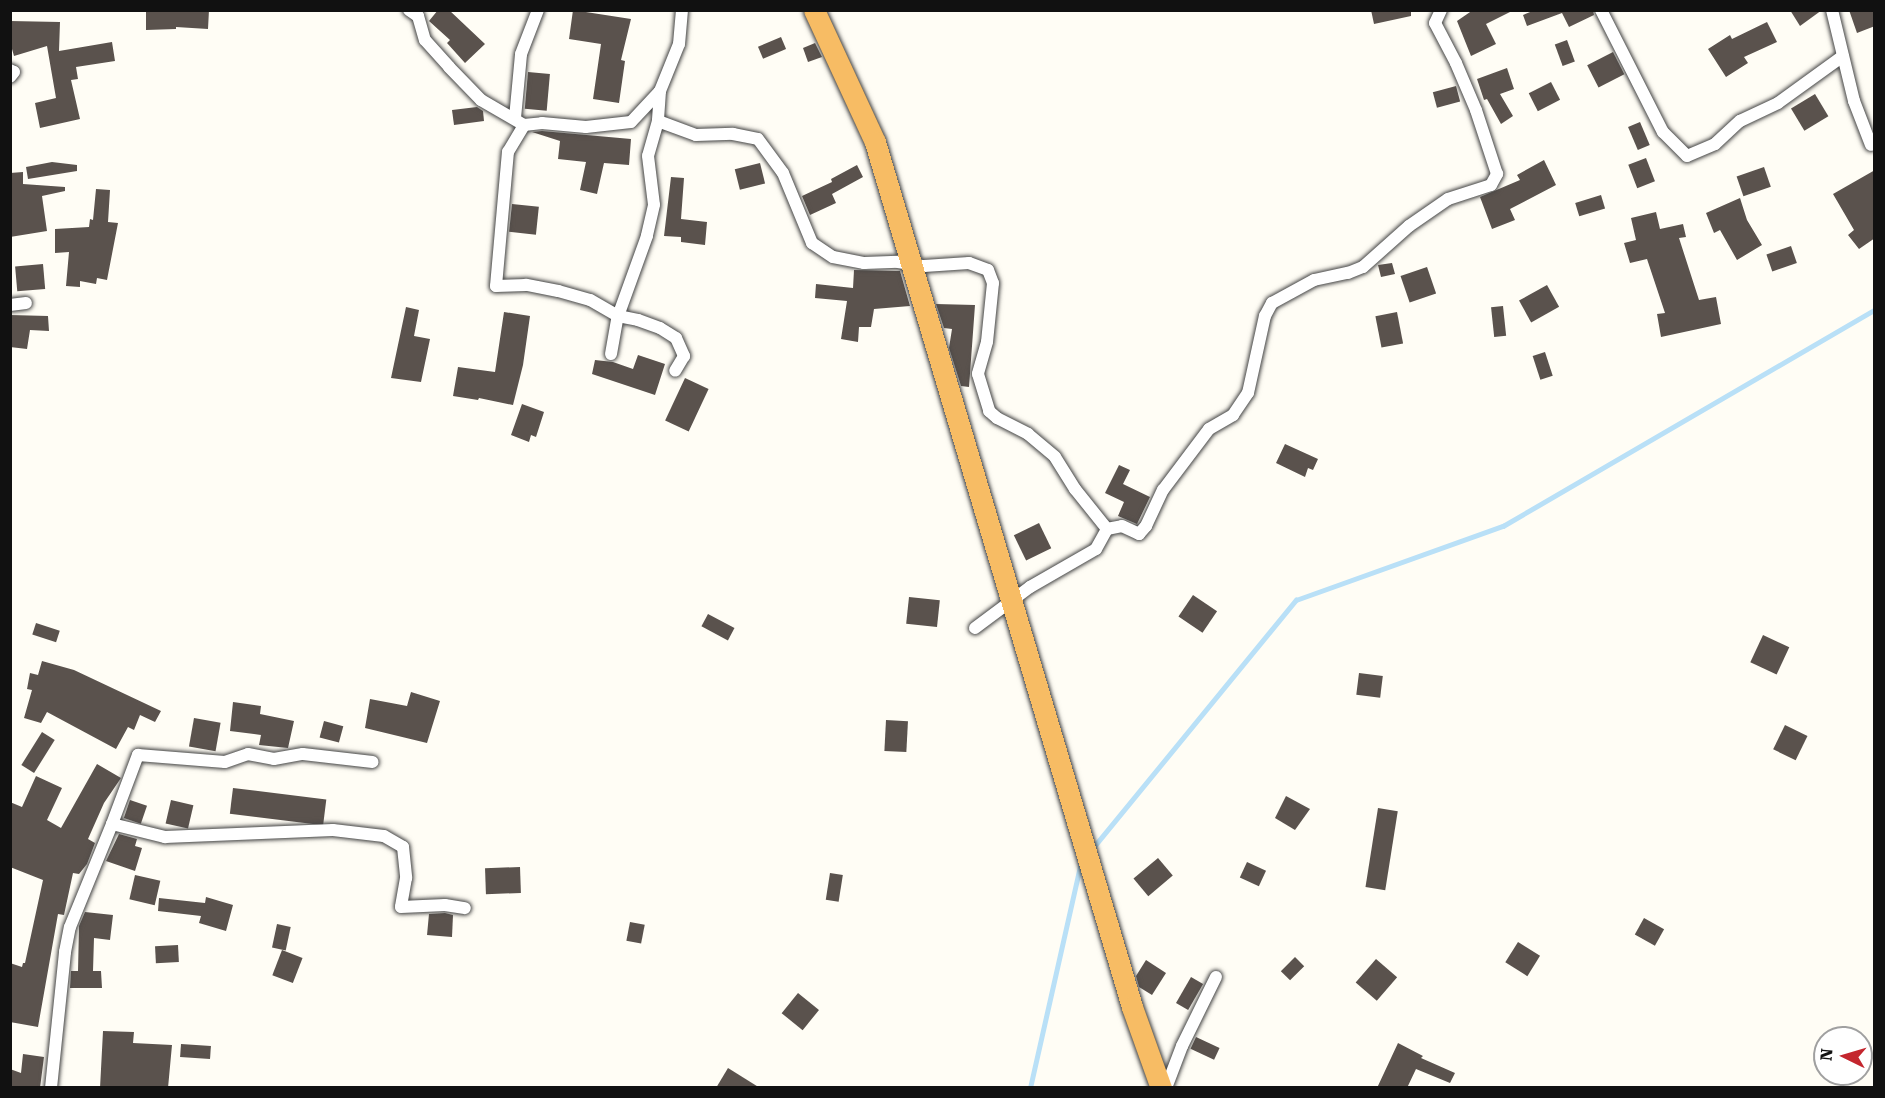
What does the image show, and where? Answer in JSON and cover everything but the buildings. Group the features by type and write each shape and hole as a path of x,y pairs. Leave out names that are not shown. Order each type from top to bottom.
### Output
{"highway":[{"path":"814,10 875,142 1132,1007 1163,1088"}],"street":[{"path":"409,10 418,16 425,40 448,68 481,100 519,122 586,127 631,122 660,91"},
{"path":"538,10 521,54 519,122 508,152 495,286 526,285 558,291 590,300 618,316 660,328 676,339 684,356 675,371"},
{"path":"611,354 618,316 648,236 654,205 648,156 658,121 660,91 679,44 682,10"},
{"path":"975,628 1030,587 1096,549 1107,529 1122,526 1139,534 1146,526 1163,490 1209,429 1233,415 1248,393 1265,316 1272,303 1314,280 1348,273 1363,267 1409,226 1448,198 1491,185 1497,174 1476,110 1435,22 1441,10"},
{"path":"1601,10 1663,132 1687,156 1715,144 1740,121 1778,103 1843,56"},
{"path":"1832,10 1854,101 1871,145"},
{"path":"10,70 14,72 10,77"},
{"path":"658,121 696,135 733,134 758,139 783,173 812,243 833,257 864,263 898,262 924,266 969,263 988,270 993,283 987,342 978,374 990,411 997,418 1028,434 1055,457 1075,489 1107,529"},
{"path":"10,305 26,303"},
{"path":"51,1088 65,952 70,927 138,755 225,762 248,754 274,759 303,754 373,762"},
{"path":"112,824 165,837 333,830 384,836 403,847 406,878 401,907 465,908"},
{"path":"1163,1088 1216,976"}],"waterway":[{"path":"1092,849 1296,600 1503,526 1874,310"},
{"path":"1030,1088 1081,862"}]}
